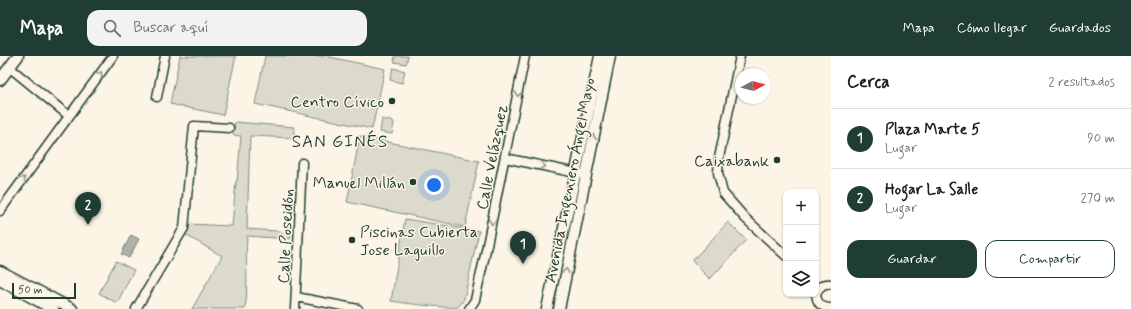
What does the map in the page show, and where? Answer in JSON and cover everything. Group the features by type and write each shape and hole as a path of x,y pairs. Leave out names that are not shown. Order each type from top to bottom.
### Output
{"main road":[{"path":"0,80 18,56"},
{"name":"Avenida Ingeniero Ángel Mayo","path":"559,309 600,56"},
{"name":"Avenida Ingeniero Ángel Mayo","path":"547,309 610,56"},
{"path":"0,271 72,309"},
{"path":"0,280 53,309"}],"street":[{"path":"0,211 113,56"},
{"path":"157,97 165,56"},
{"name":"Calle Velázquez","path":"469,309 475,300 525,56"},
{"path":"740,56 719,158 718,173 724,193 745,218 783,253"},
{"path":"9,67 69,116"},
{"path":"136,309 184,228 194,126 229,128"},
{"path":"505,158 581,174"},
{"name":"Calle Poseidón","path":"295,309 302,164"},
{"path":"819,288 823,284 831,284"},
{"path":"296,297 358,309"},
{"path":"817,297 819,304 828,308"}],"shaded area":[{"path":"180,56 236,56 223,115 170,104"},
{"path":"265,56 325,56 385,69 372,129 255,104"},
{"path":"395,56 408,56 406,64 394,62"},
{"path":"393,68 405,71 402,83 390,80"},
{"path":"382,119 394,122 392,134 380,132"},
{"path":"235,122 294,127 294,138 250,136 247,229 291,232 290,239 247,236 247,291 245,309 192,309 222,256 184,234 188,224 232,226 241,136 233,135"},
{"name":"Manuel Millán","path":"360,136 479,161 465,227 347,202"},
{"path":"405,219 479,231 464,299 458,307 436,307 391,301"},
{"path":"728,222 746,240 710,279 692,261"},
{"path":"131,235 139,239 129,258 121,254"},
{"path":"116,261 134,270 117,303 99,293"}],"place":[{"name":"Centro Cívico","path":"392,101"},
{"name":"Caixabank","path":"777,160"},
{"name":"Manuel Millán","path":"413,182"},
{"name":"Hogar La Salle","path":"88,225"},
{"name":"Piscinas Cubierta Jose Laguillo","path":"352,240"},
{"name":"Plaza Marte 5","path":"523,264"}],"district":[{"name":"SAN GINÉS","path":"340,141"}]}
